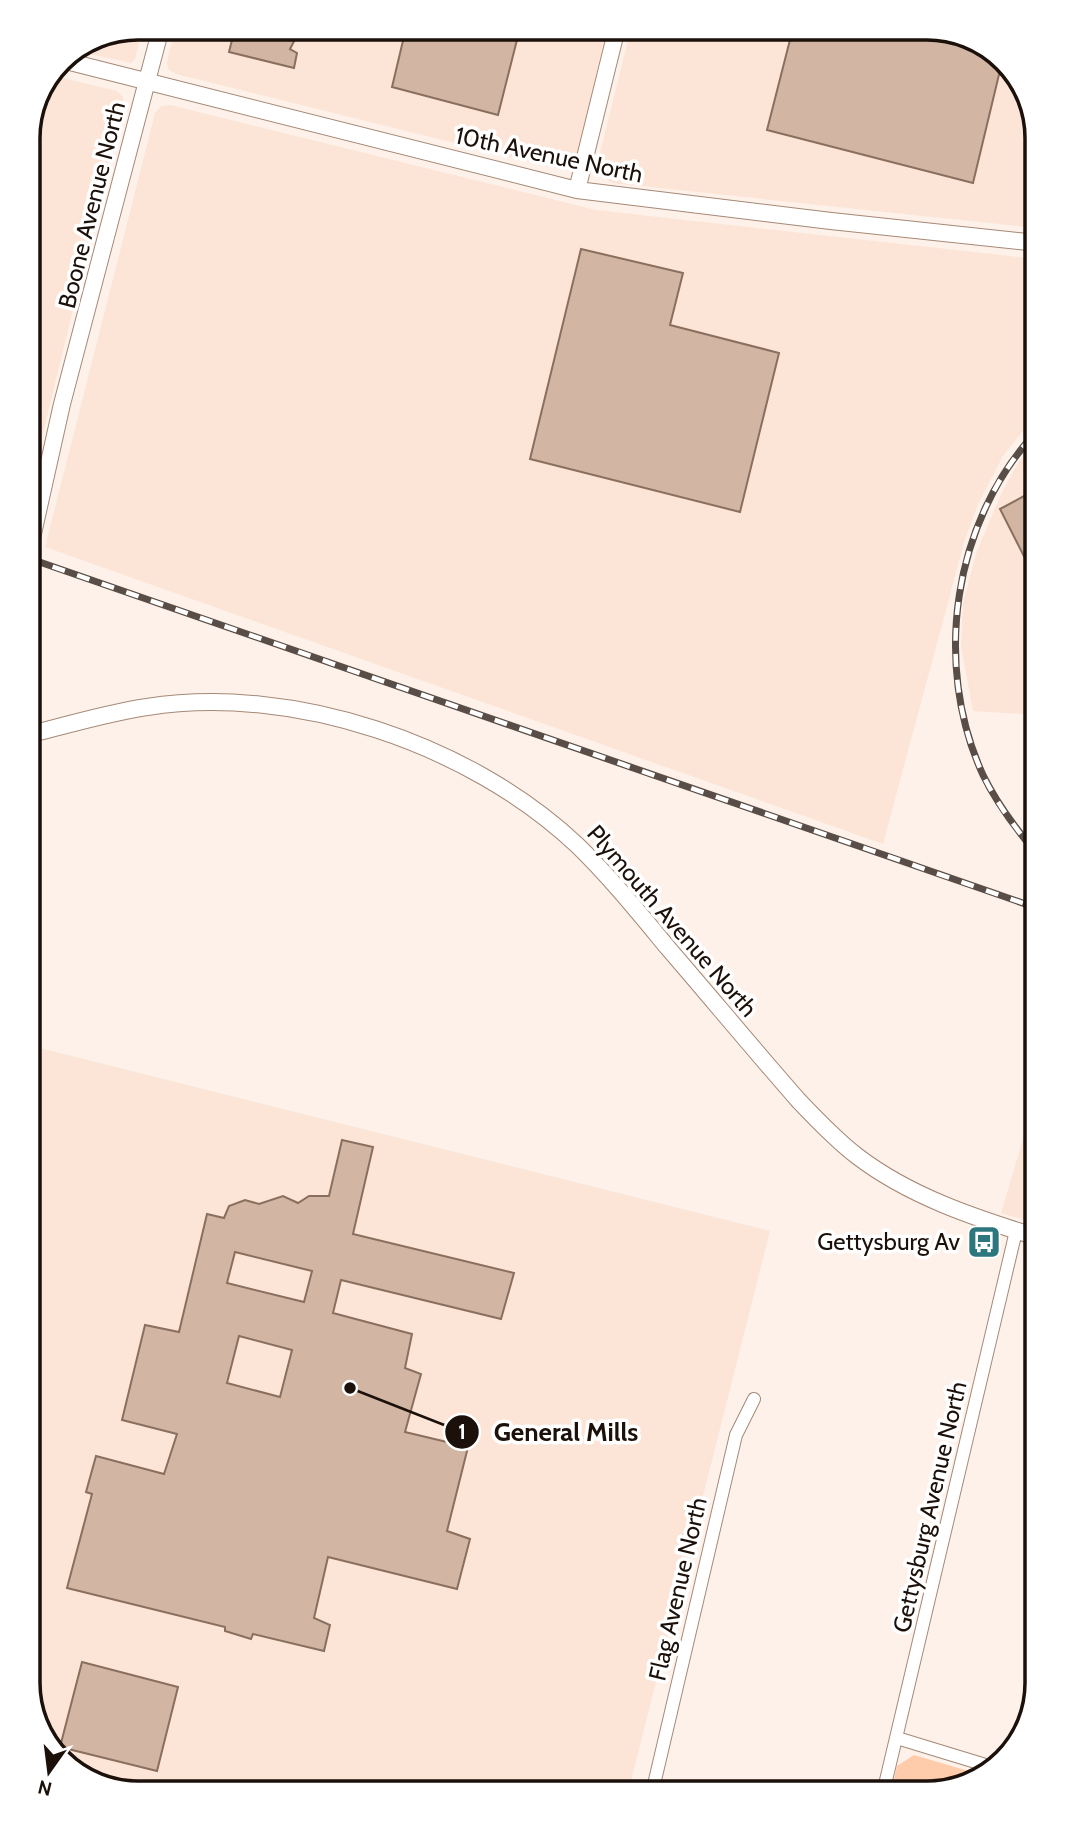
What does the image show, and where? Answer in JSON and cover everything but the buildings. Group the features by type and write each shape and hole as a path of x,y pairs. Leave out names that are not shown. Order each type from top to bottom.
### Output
{"street":[{"name":"Boone Avenue North","path":"40,502 62,404 158,40"},
{"path":"577,190 614,40"},
{"name":"10th Avenue North","path":"76,63 577,190 1025,242"},
{"name":"Plymouth Avenue North","path":"40,732 148,706 257,704 315,713 369,727 445,757 492,780 576,844 612,881 826,1130 858,1157 931,1199 1025,1234"},
{"name":"Gettysburg Avenue North","path":"886,1781 1016,1231"},
{"name":"Flag Avenue North","path":"655,1781 736,1435 754,1399"},
{"path":"897,1738 981,1764"}],"shaded area":[{"path":"140,40 135,59 131,63 90,54 119,42"},
{"path":"172,40 604,40 576,158 567,168 555,168 176,74 168,69"},
{"path":"628,40 933,40 958,45 981,57 1000,74 1015,95 1023,119 1025,139 1025,227 612,183 600,175 597,165"},
{"path":"62,78 117,91 123,97 40,445 40,132 44,113"},
{"path":"170,105 596,210 1025,258 1025,428 1003,456 978,504 964,543 883,844 45,547 155,113 161,106"},
{"path":"1025,455 1025,714 973,711 961,647 963,603 977,551 1001,494"},
{"path":"40,1048 770,1231 631,1781 132,1781 107,1776 84,1764 84,1737 57,1737 45,1714 40,1682"},
{"path":"1025,1132 1025,1220 1001,1213"},
{"path":"914,1755 969,1771 946,1779 894,1781 897,1766"}],"railway":[{"path":"1025,446 1008,467 986,507 970,550 959,595 956,641 958,687 967,732 994,796 1025,839"},
{"path":"40,562 1025,904"}],"place":[{"name":"Gettysburg Av","path":"984,1242"},
{"name":"General Mills","path":"350,1388"}]}
